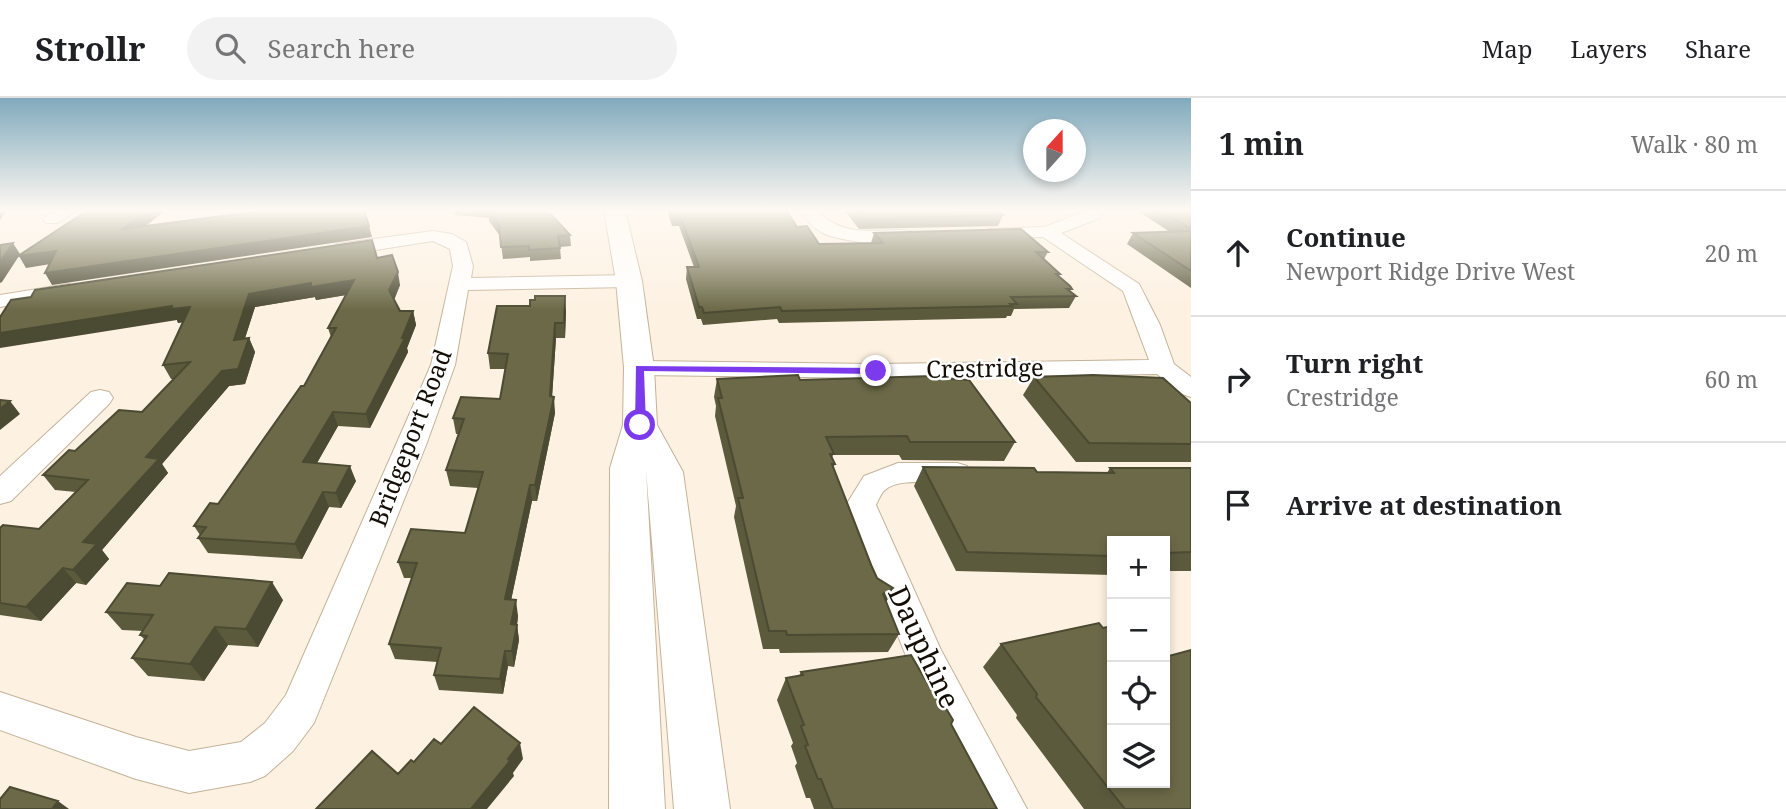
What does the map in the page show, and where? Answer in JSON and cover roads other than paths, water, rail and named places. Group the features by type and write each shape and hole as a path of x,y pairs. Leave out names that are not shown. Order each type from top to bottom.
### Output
{"street":[{"name":"Bridgeport Road","path":"311,254 384,243"},
{"name":"Bridgeport Road","path":"0,711 136,758 189,772 250,761 279,737 300,709 443,365 463,266 459,246 454,243"},
{"path":"621,243 629,281 639,368 640,425 628,468 637,809"},
{"path":"1063,243 1132,288 1149,325 1163,367 1191,390"},
{"path":"459,284 629,281"},
{"path":"0,301 95,286"},
{"name":"Crestridge","path":"639,368 876,371 1163,367"},
{"path":"0,492 100,398"},
{"path":"640,425 665,472 702,809"},
{"name":"Dauphine","path":"982,473 898,473 874,483 862,505 927,661 1005,809"}]}
